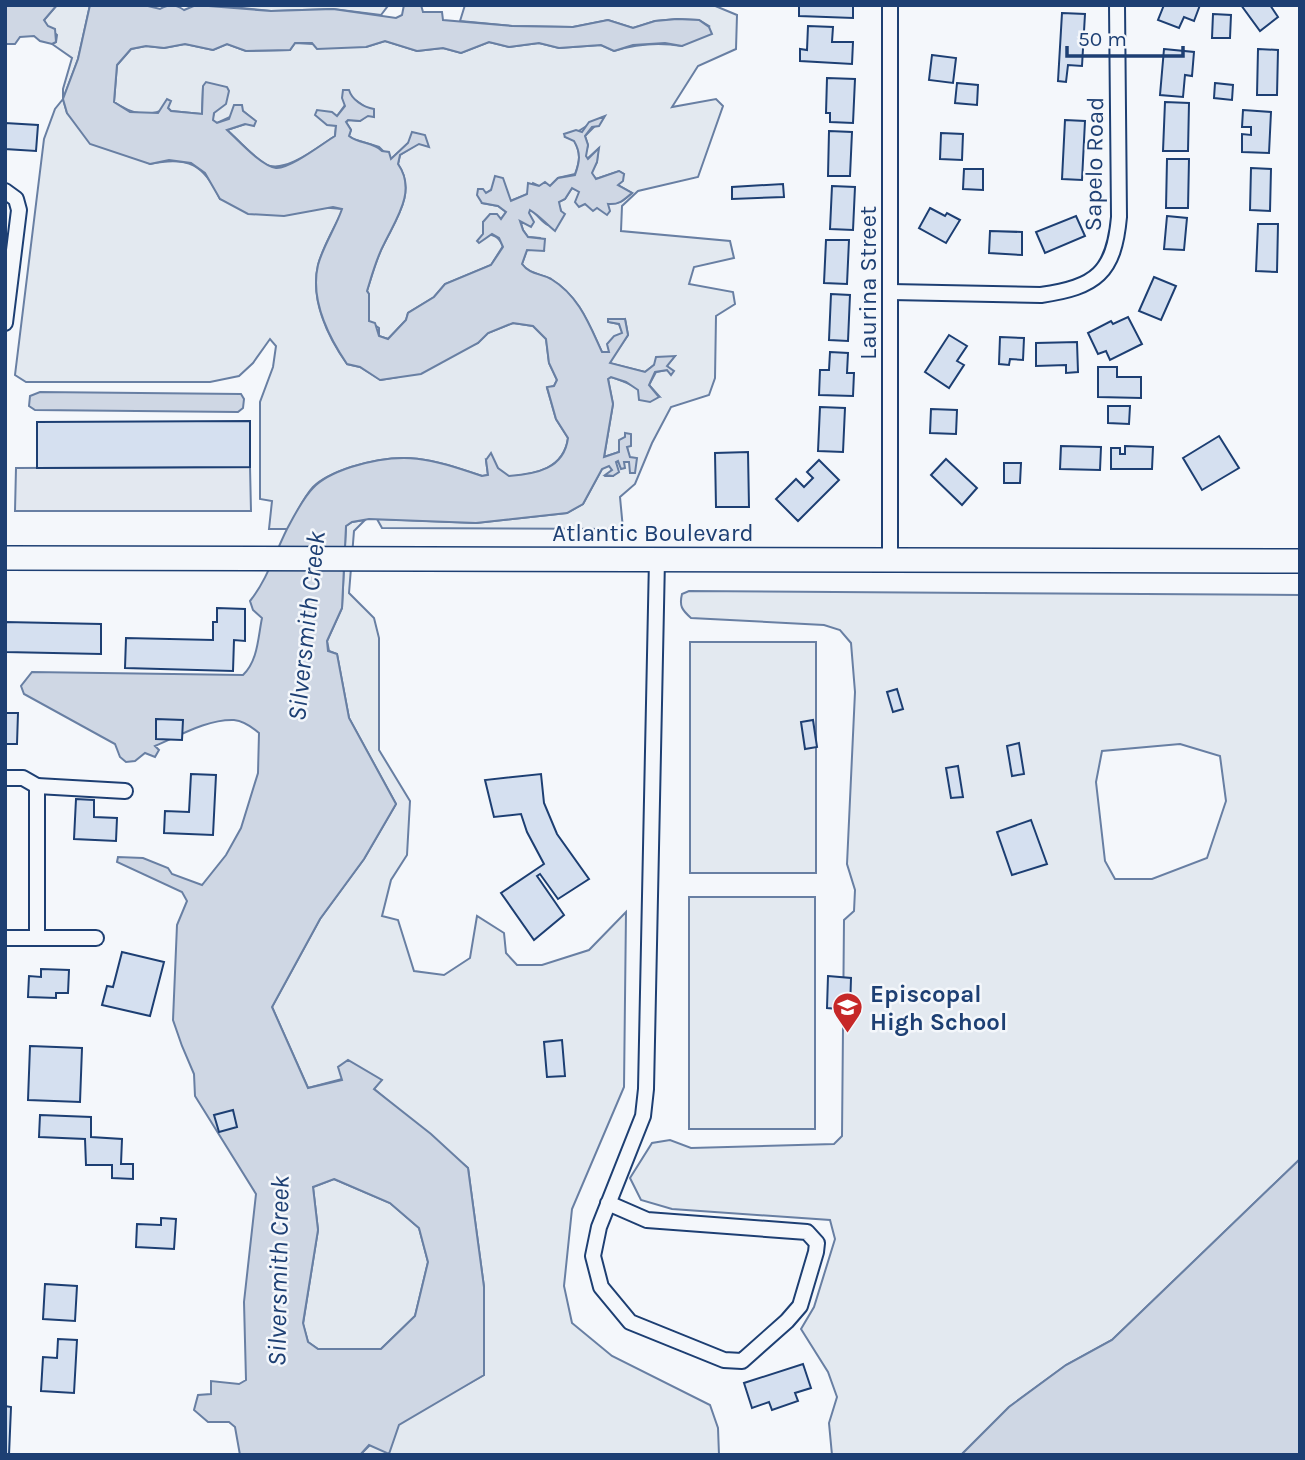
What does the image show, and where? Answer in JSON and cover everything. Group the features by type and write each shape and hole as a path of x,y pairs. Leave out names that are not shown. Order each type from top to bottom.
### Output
{"main road":[{"name":"Atlantic Boulevard","path":"5,558 1300,561"}],"street":[{"name":"Laurina Street","path":"890,5 890,561"},
{"name":"Sapelo Road","path":"891,292 1041,295 1062,292 1088,283 1110,261 1115,248 1119,217 1117,5"},
{"path":"5,323 19,210 11,195"},
{"path":"608,1203 647,1220 807,1231 817,1244 800,1306 788,1321 742,1361 724,1360 630,1322 601,1287 593,1256 599,1227 608,1203 643,1116 646,1089 657,559"},
{"path":"5,778 23,778 37,786 125,791"},
{"path":"37,786 37,937"},
{"path":"5,937 96,938"}],"shaded area":[{"path":"57,5 90,5 78,59 63,99 63,89 72,58 52,44 56,42 57,35 47,27 44,20"},
{"path":"214,5 387,7 381,15 333,9 271,11"},
{"path":"465,5 713,5 737,15 736,49 698,66 672,107 716,99 723,106 698,177 638,191 622,206 621,231 730,241 734,258 694,267 689,284 733,292 735,304 716,316 715,378 709,395 671,407 635,484 620,497 623,529 382,528 377,519 476,523 567,513 583,504 602,469 609,465 612,470 606,476 613,476 616,462 630,462 625,437 619,452 604,457 613,404 608,379 617,379 659,396 649,385 656,372 667,370 671,374 667,366 674,357 645,372 609,363 628,335 625,319 609,322 619,324 623,333 609,346 609,353 602,352 582,311 569,294 551,279 532,272 522,264 527,250 544,250 540,238 528,237 523,230 520,220 530,210 548,225 561,211 558,202 565,199 572,188 579,191 585,204 597,208 621,201 632,193 618,185 624,174 619,171 596,179 591,173 597,162 598,149 587,159 585,156 588,145 585,136 604,117 566,137 574,140 579,153 575,174 558,178 550,186 533,183 528,194 510,201 491,190 486,193 482,203 498,206 506,212 501,219 483,222 483,234 496,237 503,246 491,265 445,284 434,297 408,313 406,320 388,339 379,336 379,328 369,321 367,291 379,256 403,205 406,184 398,164 400,155 419,143 425,135 408,143 391,159 379,147 349,136 351,130 346,122 360,121 368,115 365,107 351,97 337,116 335,136 291,163 273,166 265,164 227,130 255,121 243,111 217,123 212,120 214,113 203,87 202,114 171,111 168,108 146,114 114,102 117,65 131,49 146,46 164,48 185,44 213,50 227,44 246,51 290,50 295,43 366,47 385,41 417,51 443,48 461,53 489,42 509,47 539,43 559,48 601,45 614,51 647,44 682,46 709,26 699,20 677,19 655,21 633,28 608,20 573,27 512,26 460,21"},
{"path":"63,99 67,113 77,124 150,164 185,162 201,170 220,199 343,209 320,258 316,291 327,329 347,364 360,367 381,380 398,377 478,343 488,333 513,323 533,326 546,339 549,363 557,380 554,386 547,388 556,419 568,438 561,457 538,472 509,477 486,460 488,475 482,476 418,459 370,462 351,467 321,481 306,496 288,529 269,529 272,501 260,499 260,402 273,367 276,346 270,339 253,363 239,376 210,382 26,382 15,375 44,139 55,109"},
{"path":"250,467 251,511 15,511 16,468"},
{"path":"365,520 354,531 349,593 374,618 379,638 379,750 410,801 407,855 391,880 382,916 398,920 414,971 444,975 470,958 477,916 504,933 506,953 517,965 542,965 589,950 626,912 624,1087 572,1209 564,1286 572,1323 612,1356 710,1405 718,1428 719,1455 360,1455 373,1442 403,1421 484,1375 484,1287 468,1168 374,1089 381,1080 342,1079 308,1088 272,1007 320,919 364,859 396,804 349,718 337,654 329,651 327,641 342,608 346,526"},
{"path":"689,591 1300,595 1300,1159 1112,1340 1066,1365 1009,1407 961,1455 832,1455 829,1423 837,1397 828,1372 801,1329 814,1307 835,1239 830,1220 672,1209 641,1200 630,1178 652,1143 670,1140 691,1148 834,1144 842,1136 844,920 854,911 855,890 847,864 855,692 851,643 840,630 824,625 691,618 682,608 682,594","holes":["1180,744 1220,756 1226,801 1207,858 1152,879 1115,879 1105,861 1096,782 1102,751"]},
{"path":"690,642 816,642 816,873 690,873"},
{"path":"689,897 815,897 815,1129 689,1129"},
{"path":"334,1179 390,1203 419,1228 428,1262 415,1316 381,1349 318,1349 308,1342 303,1324 318,1230 313,1187"}],"water":[{"path":"5,5 57,5 44,20 48,26 55,29 56,42 52,44 40,41 34,36 20,37 15,44 5,44"},
{"name":"Silversmith Creek","path":"90,5 144,5 160,9 172,5 184,10 196,5 271,11 333,9 396,18 402,15 404,5 421,5 423,12 442,12 443,20 512,26 573,27 608,20 633,28 655,21 699,20 709,27 712,34 682,46 665,43 633,45 614,51 601,45 559,48 539,43 509,47 489,42 461,53 443,48 417,51 385,41 366,47 317,49 312,43 295,43 290,50 246,51 227,44 213,50 185,44 164,48 146,46 131,49 117,65 114,102 130,112 158,113 167,99 171,101 168,108 171,111 202,114 203,86 206,82 227,87 229,91 226,104 214,113 213,120 217,123 229,119 234,105 242,105 243,111 256,121 254,126 245,124 227,130 257,158 276,168 297,160 335,136 336,126 327,125 315,115 317,110 332,112 337,116 345,106 343,90 349,90 358,103 374,109 374,117 346,122 351,130 349,136 353,139 389,152 391,159 408,143 412,132 425,135 429,147 419,144 400,155 398,164 406,184 403,205 379,255 367,291 369,321 375,323 379,336 388,339 406,320 408,313 434,297 445,284 491,265 503,247 499,238 492,234 479,243 477,241 483,234 483,222 490,214 497,214 501,219 506,212 498,206 482,203 477,195 478,189 483,189 486,193 491,190 495,176 503,178 511,201 527,194 528,183 539,186 545,182 550,186 558,178 575,175 579,161 578,149 574,141 564,134 576,130 582,132 589,122 605,116 599,126 592,127 585,136 588,145 586,156 588,159 599,148 592,173 596,179 619,171 624,174 623,181 618,185 632,193 618,203 608,204 610,211 607,215 597,208 593,211 585,204 579,207 575,202 579,192 572,188 565,199 559,202 561,211 565,214 555,231 530,210 534,222 531,227 520,221 523,230 528,237 545,239 544,251 527,250 522,264 532,272 551,279 569,294 582,311 602,352 609,352 607,344 614,336 622,333 619,324 608,322 608,319 625,319 628,335 610,363 645,372 654,365 656,357 675,356 667,366 674,371 671,375 667,370 655,372 649,385 659,397 650,402 639,400 638,390 626,382 611,377 608,379 613,404 604,457 619,452 619,440 625,437 625,433 631,434 631,446 627,447 630,457 637,458 635,473 630,473 629,462 624,462 625,468 621,469 618,461 616,462 619,472 613,476 605,475 612,470 609,466 602,469 583,504 567,513 476,523 369,519 346,526 342,608 327,641 328,651 337,654 349,718 396,804 364,859 320,919 272,1007 308,1088 342,1080 338,1067 348,1060 382,1080 374,1089 431,1134 468,1168 484,1287 484,1375 399,1425 389,1454 369,1445 360,1455 240,1455 235,1427 229,1422 208,1422 194,1410 198,1395 211,1394 211,1381 239,1384 246,1380 244,1302 256,1194 195,1096 194,1074 173,1020 177,925 187,901 182,892 117,862 118,857 143,858 168,868 172,874 202,885 226,855 241,828 258,773 259,733 234,720 214,722 155,746 159,750 155,757 145,753 135,761 126,762 120,757 115,744 24,694 21,686 32,672 243,675 255,656 262,618 253,610 250,601 266,575 296,513 317,484 346,469 387,459 432,461 482,476 488,475 486,460 491,453 498,468 509,476 529,474 547,468 561,457 568,438 556,419 547,387 554,386 557,380 549,363 546,339 533,326 513,323 488,333 478,343 421,374 380,380 360,367 347,364 327,329 316,291 318,265 342,209 333,207 284,216 248,214 220,199 205,173 191,163 169,160 150,164 90,144 67,113 63,99 78,59","holes":["334,1179 390,1203 419,1228 428,1262 415,1316 381,1349 318,1349 308,1342 303,1323 318,1230 313,1187"]},
{"path":"40,392 241,394 244,399 243,408 238,412 35,410 29,406 30,396"},
{"path":"1300,1159 1300,1455 961,1455 1009,1407 1066,1365 1112,1340"}],"building":[{"path":"799,5 853,5 853,18 799,16"},
{"path":"1164,5 1200,5 1194,21 1184,17 1179,28 1158,20"},
{"path":"1241,5 1270,5 1278,17 1260,31"},
{"path":"1062,13 1085,14 1082,66 1068,65 1066,82 1058,81"},
{"path":"1213,14 1231,15 1230,38 1212,38"},
{"path":"808,26 833,27 832,42 853,42 852,64 800,61 800,49 807,50"},
{"path":"1164,49 1194,52 1192,76 1185,75 1183,97 1160,95"},
{"path":"1258,49 1278,50 1277,95 1257,95"},
{"path":"932,55 956,58 953,83 929,80"},
{"path":"827,78 855,79 853,123 830,122 830,113 826,113"},
{"path":"957,83 978,85 977,105 955,103"},
{"path":"1215,83 1233,85 1232,100 1214,98"},
{"path":"1165,102 1189,103 1188,151 1163,151"},
{"path":"1243,110 1271,112 1269,153 1242,152 1242,134 1251,135 1251,127 1242,127"},
{"path":"1065,120 1085,121 1082,180 1062,179"},
{"path":"5,123 38,125 36,151 5,149"},
{"path":"829,131 852,132 850,176 828,176"},
{"path":"941,133 963,134 962,160 940,159"},
{"path":"1167,159 1189,159 1188,208 1166,208"},
{"path":"1251,168 1271,169 1270,211 1250,210"},
{"path":"964,169 983,169 983,190 963,189"},
{"path":"783,184 784,197 732,199 732,187"},
{"path":"832,186 855,187 853,230 830,229"},
{"path":"930,208 960,220 946,243 919,228"},
{"path":"1076,216 1085,236 1045,253 1036,232"},
{"path":"1167,216 1187,218 1184,250 1164,249"},
{"path":"1258,224 1278,224 1277,272 1256,271"},
{"path":"990,231 1022,232 1022,255 989,253"},
{"path":"826,240 849,240 847,284 824,283"},
{"path":"1154,277 1176,286 1161,320 1139,311"},
{"path":"831,294 850,295 848,341 829,340"},
{"path":"1128,317 1142,344 1110,360 1106,351 1098,354 1088,333 1111,321 1113,324"},
{"path":"949,335 967,346 957,361 964,365 949,388 925,372"},
{"path":"1000,337 1024,338 1023,360 1010,359 1009,365 999,364"},
{"path":"1077,342 1078,372 1066,373 1066,365 1036,366 1036,343"},
{"path":"830,352 848,353 847,373 854,373 853,396 819,395 820,370 829,370"},
{"path":"1098,367 1117,367 1117,377 1141,377 1141,398 1098,397"},
{"path":"1108,406 1130,406 1129,424 1108,423"},
{"path":"820,407 845,408 843,452 818,451"},
{"path":"931,409 957,410 956,434 930,433"},
{"path":"250,421 250,467 37,468 37,422"},
{"path":"1219,436 1239,468 1202,490 1183,458"},
{"path":"1061,446 1101,447 1100,470 1060,469"},
{"path":"1125,446 1153,447 1152,469 1111,469 1111,448 1120,448 1120,454 1125,454"},
{"path":"748,452 749,507 716,507 715,453"},
{"path":"946,459 977,488 962,505 931,475"},
{"path":"819,460 839,480 798,521 776,499 796,479 804,487 813,478 807,472"},
{"path":"1004,463 1021,463 1020,483 1004,483"},
{"path":"217,608 245,609 245,641 234,640 233,671 125,668 126,638 213,640 213,622 217,622"},
{"path":"5,622 101,624 101,654 5,652"},
{"path":"897,689 903,709 893,712 887,692"},
{"path":"5,713 18,713 17,744 5,744"},
{"path":"156,719 183,720 182,740 156,739"},
{"path":"813,720 817,747 805,749 801,722"},
{"path":"1019,743 1024,774 1012,776 1007,746"},
{"path":"958,766 963,797 951,798 946,768"},
{"path":"191,774 216,775 213,835 164,833 165,811 189,812"},
{"path":"541,774 544,803 557,834 589,879 558,899 540,874 537,876 564,915 534,940 501,893 544,864 521,814 494,817 485,780"},
{"path":"76,799 94,800 94,817 117,818 116,841 74,839"},
{"path":"1031,820 1047,864 1012,875 997,832"},
{"path":"122,952 164,962 150,1016 102,1005 107,986 113,987"},
{"path":"41,969 69,970 68,993 56,993 56,998 28,997 29,976 41,977"},
{"path":"828,976 851,978 850,1010 827,1008"},
{"path":"562,1040 565,1076 547,1077 544,1042"},
{"path":"30,1046 82,1048 80,1102 28,1100"},
{"path":"233,1110 237,1127 219,1132 214,1115"},
{"path":"40,1115 91,1117 91,1137 122,1139 121,1164 133,1164 133,1179 112,1178 112,1165 86,1165 85,1139 39,1137"},
{"path":"161,1218 176,1219 174,1249 136,1247 137,1224 161,1225"},
{"path":"45,1284 77,1286 75,1321 43,1319"},
{"path":"58,1339 77,1340 74,1393 41,1391 43,1357 57,1358"},
{"path":"803,1364 811,1388 795,1393 798,1401 772,1410 769,1402 752,1408 744,1383"},
{"path":"5,1406 11,1407 9,1455 5,1455"}],"place":[{"name":"Episcopal High School","path":"847,1035"}]}
